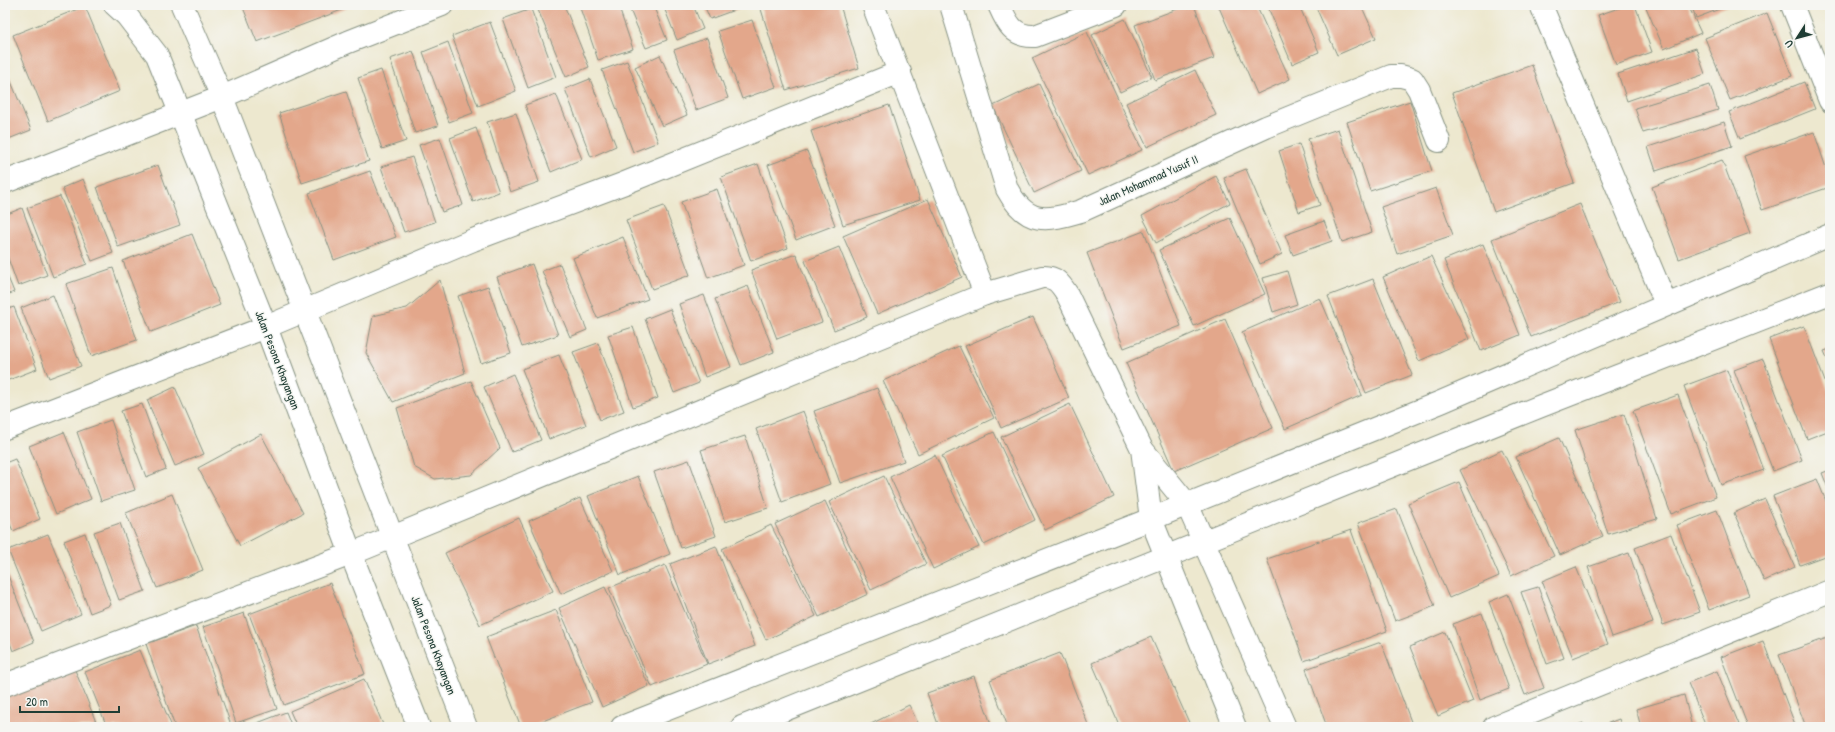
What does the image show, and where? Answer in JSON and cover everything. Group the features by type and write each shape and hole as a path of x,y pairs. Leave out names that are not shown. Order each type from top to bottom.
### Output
{"street":[{"name":"Jalan Pesona Khayangan","path":"116,5 127,16 156,55 181,114 266,327 351,554 419,727"},
{"name":"Jalan Pesona Khayangan","path":"182,5 222,97 391,537 466,727"},
{"path":"5,182 181,114 348,42 442,5"},
{"path":"873,5 985,294"},
{"name":"Jalan Mohammad Yusuf II","path":"951,5 1007,189 1015,203 1036,217 1052,219 1081,211 1266,126 1391,76 1401,76 1412,79 1419,90 1439,141"},
{"path":"999,5 1006,22 1017,32 1026,36 1035,36 1116,5"},
{"path":"1541,5 1666,304"},
{"path":"1792,5 1830,100"},
{"path":"5,428 266,327 473,240 625,183 900,72"},
{"path":"622,727 1151,519 1441,402 1666,304 1830,235"},
{"path":"5,685 351,554 985,294 1050,276 1057,280 1067,294 1142,449 1187,504 1285,727"},
{"path":"742,727 1541,406 1830,293"},
{"path":"1142,449 1151,519 1235,727"},
{"path":"1494,727 1830,591"}],"building":[{"path":"242,5 346,5 347,8 257,42"},
{"path":"536,5 564,5 589,67 566,77"},
{"path":"579,5 618,5 633,49 598,60"},
{"path":"628,5 653,5 667,40 646,48"},
{"path":"663,5 693,5 703,29 677,40"},
{"path":"704,5 748,5 710,19"},
{"path":"840,5 859,68 786,90 760,6"},
{"path":"1188,5 1194,5 1214,58 1155,80 1135,25"},
{"path":"1218,5 1256,5 1290,79 1257,94"},
{"path":"1267,5 1299,5 1319,52 1292,64"},
{"path":"1315,5 1361,5 1376,38 1337,55"},
{"path":"1628,5 1635,5 1652,52 1616,65 1598,15"},
{"path":"1645,5 1688,5 1701,33 1664,49"},
{"path":"1691,5 1730,5 1696,18"},
{"path":"85,6 120,91 48,121 13,35"},
{"path":"531,9 556,77 528,88 503,19"},
{"path":"1767,13 1792,76 1730,100 1705,38"},
{"path":"1125,19 1152,77 1120,92 1092,35"},
{"path":"752,20 776,87 742,99 718,31"},
{"path":"490,22 516,91 478,106 452,36"},
{"path":"1087,32 1142,150 1088,175 1032,58"},
{"path":"707,38 728,98 696,110 674,50"},
{"path":"448,42 473,113 449,122 423,52"},
{"path":"1696,48 1705,74 1627,101 1618,74"},
{"path":"413,51 438,126 415,133 390,59"},
{"path":"660,55 687,115 662,126 635,67"},
{"path":"627,61 658,142 633,152 602,70"},
{"path":"1532,65 1574,183 1494,212 1452,93"},
{"path":"5,67 31,130 6,140 5,137"},
{"path":"381,70 406,141 382,149 358,78"},
{"path":"1195,70 1216,115 1147,147 1126,103"},
{"path":"590,79 616,146 591,157 565,89"},
{"path":"1804,82 1815,109 1740,139 1729,112"},
{"path":"1039,84 1081,171 1034,193 993,106"},
{"path":"1710,85 1718,110 1643,133 1635,108"},
{"path":"346,91 369,161 302,183 279,113"},
{"path":"556,94 582,159 551,172 525,105"},
{"path":"1410,101 1432,171 1370,191 1347,122"},
{"path":"889,105 920,200 843,225 811,131"},
{"path":"516,113 539,182 510,192 487,122"},
{"path":"1724,122 1732,146 1656,171 1648,147"},
{"path":"476,128 499,192 473,202 450,138"},
{"path":"1338,129 1372,232 1342,242 1308,139"},
{"path":"1814,132 1830,180 1830,187 1762,210 1744,156"},
{"path":"440,138 463,205 442,212 419,145"},
{"path":"1299,144 1320,205 1299,212 1279,151"},
{"path":"807,151 835,225 796,240 768,165"},
{"path":"412,157 435,222 404,232 381,167"},
{"path":"1722,160 1750,233 1679,259 1652,187"},
{"path":"758,164 788,248 751,261 721,177"},
{"path":"158,165 180,225 118,247 97,187"},
{"path":"1246,169 1282,254 1260,264 1224,178"},
{"path":"370,171 396,237 334,260 309,193"},
{"path":"1216,176 1230,203 1156,243 1142,216"},
{"path":"83,179 113,253 92,261 62,188"},
{"path":"1436,188 1453,235 1397,254 1381,207"},
{"path":"717,189 744,265 708,278 681,202"},
{"path":"60,196 87,264 53,277 27,208"},
{"path":"928,199 962,277 877,314 843,236"},
{"path":"1580,204 1620,302 1531,337 1492,239"},
{"path":"664,206 690,275 652,289 626,220"},
{"path":"22,208 47,275 18,286 5,250 5,215"},
{"path":"1230,218 1265,294 1194,326 1159,250"},
{"path":"1324,221 1332,241 1293,255 1285,235"},
{"path":"1144,231 1181,326 1124,348 1087,253"},
{"path":"192,234 220,305 151,332 123,261"},
{"path":"623,237 648,299 597,318 573,258"},
{"path":"1483,244 1520,335 1481,351 1444,260"},
{"path":"839,247 867,317 834,330 805,261"},
{"path":"796,254 822,322 777,339 751,270"},
{"path":"1431,256 1469,339 1419,361 1383,277"},
{"path":"532,264 558,335 522,347 497,277"},
{"path":"560,264 587,330 570,337 542,271"},
{"path":"113,268 137,340 91,356 66,284"},
{"path":"5,270 14,292 5,296"},
{"path":"1287,271 1297,304 1273,312 1263,278"},
{"path":"1373,279 1412,375 1366,393 1328,296"},
{"path":"440,280 465,373 393,402 366,353 373,316 407,308"},
{"path":"488,286 511,353 481,363 458,296"},
{"path":"748,286 774,352 741,365 715,299"},
{"path":"53,295 81,366 49,378 21,308"},
{"path":"704,295 731,367 705,377 679,304"},
{"path":"1320,298 1362,395 1285,429 1242,332"},
{"path":"14,307 37,369 6,381 5,310"},
{"path":"670,309 699,383 674,393 645,319"},
{"path":"1033,317 1069,398 1001,428 965,346"},
{"path":"1225,319 1273,428 1174,471 1126,363"},
{"path":"1804,326 1830,395 1830,430 1807,439 1769,339"},
{"path":"633,327 658,398 633,407 608,335"},
{"path":"598,343 624,411 600,420 573,352"},
{"path":"959,346 994,418 918,454 883,381"},
{"path":"1830,349 1830,365 1824,351"},
{"path":"559,355 586,425 549,439 522,369"},
{"path":"1763,359 1802,460 1773,471 1734,370"},
{"path":"1727,370 1764,470 1721,485 1684,386"},
{"path":"513,374 541,440 512,452 484,387"},
{"path":"471,381 500,448 471,475 435,479 414,467 397,408"},
{"path":"175,387 204,454 175,466 147,400"},
{"path":"877,388 904,461 840,483 814,411"},
{"path":"1678,395 1716,497 1671,514 1633,411"},
{"path":"142,404 166,469 146,477 121,411"},
{"path":"1070,404 1114,497 1045,530 1001,437"},
{"path":"803,411 830,484 782,502 756,429"},
{"path":"1624,414 1657,519 1608,534 1575,430"},
{"path":"111,420 135,490 101,501 77,432"},
{"path":"64,432 91,499 56,514 29,446"},
{"path":"994,432 1035,520 984,545 942,456"},
{"path":"261,434 303,513 240,546 198,468"},
{"path":"745,436 768,508 725,522 701,450"},
{"path":"1559,438 1603,536 1560,555 1516,457"},
{"path":"1502,450 1554,556 1511,576 1460,470"},
{"path":"935,455 979,547 933,569 890,477"},
{"path":"15,459 40,519 13,531 5,512 5,463"},
{"path":"689,460 716,536 681,548 654,472"},
{"path":"1830,470 1830,493 1822,473"},
{"path":"638,476 670,554 620,575 588,496"},
{"path":"884,476 926,564 871,590 829,502"},
{"path":"1817,479 1830,511 1830,554 1800,565 1773,496"},
{"path":"1459,482 1499,576 1449,598 1408,503"},
{"path":"172,494 203,570 157,588 126,513"},
{"path":"580,498 613,571 561,594 529,521"},
{"path":"1765,499 1795,567 1764,581 1734,513"},
{"path":"825,501 868,594 819,617 775,524"},
{"path":"1397,509 1435,606 1395,621 1358,523"},
{"path":"1717,510 1749,595 1709,610 1677,525"},
{"path":"519,518 553,591 480,625 445,553"},
{"path":"120,523 145,591 119,600 94,532"},
{"path":"771,525 816,616 766,640 722,549"},
{"path":"1351,530 1387,631 1304,661 1267,559"},
{"path":"85,533 111,605 90,613 64,541"},
{"path":"48,534 81,614 41,631 8,550"},
{"path":"1671,534 1700,612 1663,625 1635,548"},
{"path":"716,546 755,646 708,664 670,564"},
{"path":"1629,553 1653,623 1612,637 1588,567"},
{"path":"665,565 707,664 652,687 609,588"},
{"path":"1576,567 1608,644 1573,658 1542,581"},
{"path":"5,568 34,642 13,651 5,630"},
{"path":"330,583 365,674 284,705 249,614"},
{"path":"605,587 649,686 602,707 559,608"},
{"path":"1538,587 1564,658 1547,664 1521,592"},
{"path":"1508,594 1544,688 1525,695 1489,602"},
{"path":"556,610 592,702 527,727 521,727 486,637"},
{"path":"244,613 277,709 236,723 203,627"},
{"path":"1482,613 1509,689 1480,700 1453,624"},
{"path":"196,626 231,725 224,727 175,727 146,644"},
{"path":"1445,632 1473,701 1438,716 1410,647"},
{"path":"1151,637 1191,727 1120,727 1092,663"},
{"path":"1830,637 1830,727 1806,727 1779,655"},
{"path":"1763,641 1796,727 1748,727 1721,657"},
{"path":"1381,642 1413,727 1327,727 1306,669"},
{"path":"140,650 172,727 107,727 85,672"},
{"path":"1060,653 1089,727 1008,727 990,680"},
{"path":"73,665 98,727 5,727 5,692"},
{"path":"1717,671 1740,727 1706,727 1688,683"},
{"path":"974,676 992,727 939,727 927,693"},
{"path":"364,679 384,727 297,727 290,711"},
{"path":"1684,695 1692,727 1641,727 1636,709"},
{"path":"909,705 920,727 867,726"},
{"path":"286,712 292,727 247,727"},
{"path":"1619,719 1622,727 1598,727"},
{"path":"1583,723 1584,727 1571,727"}]}
